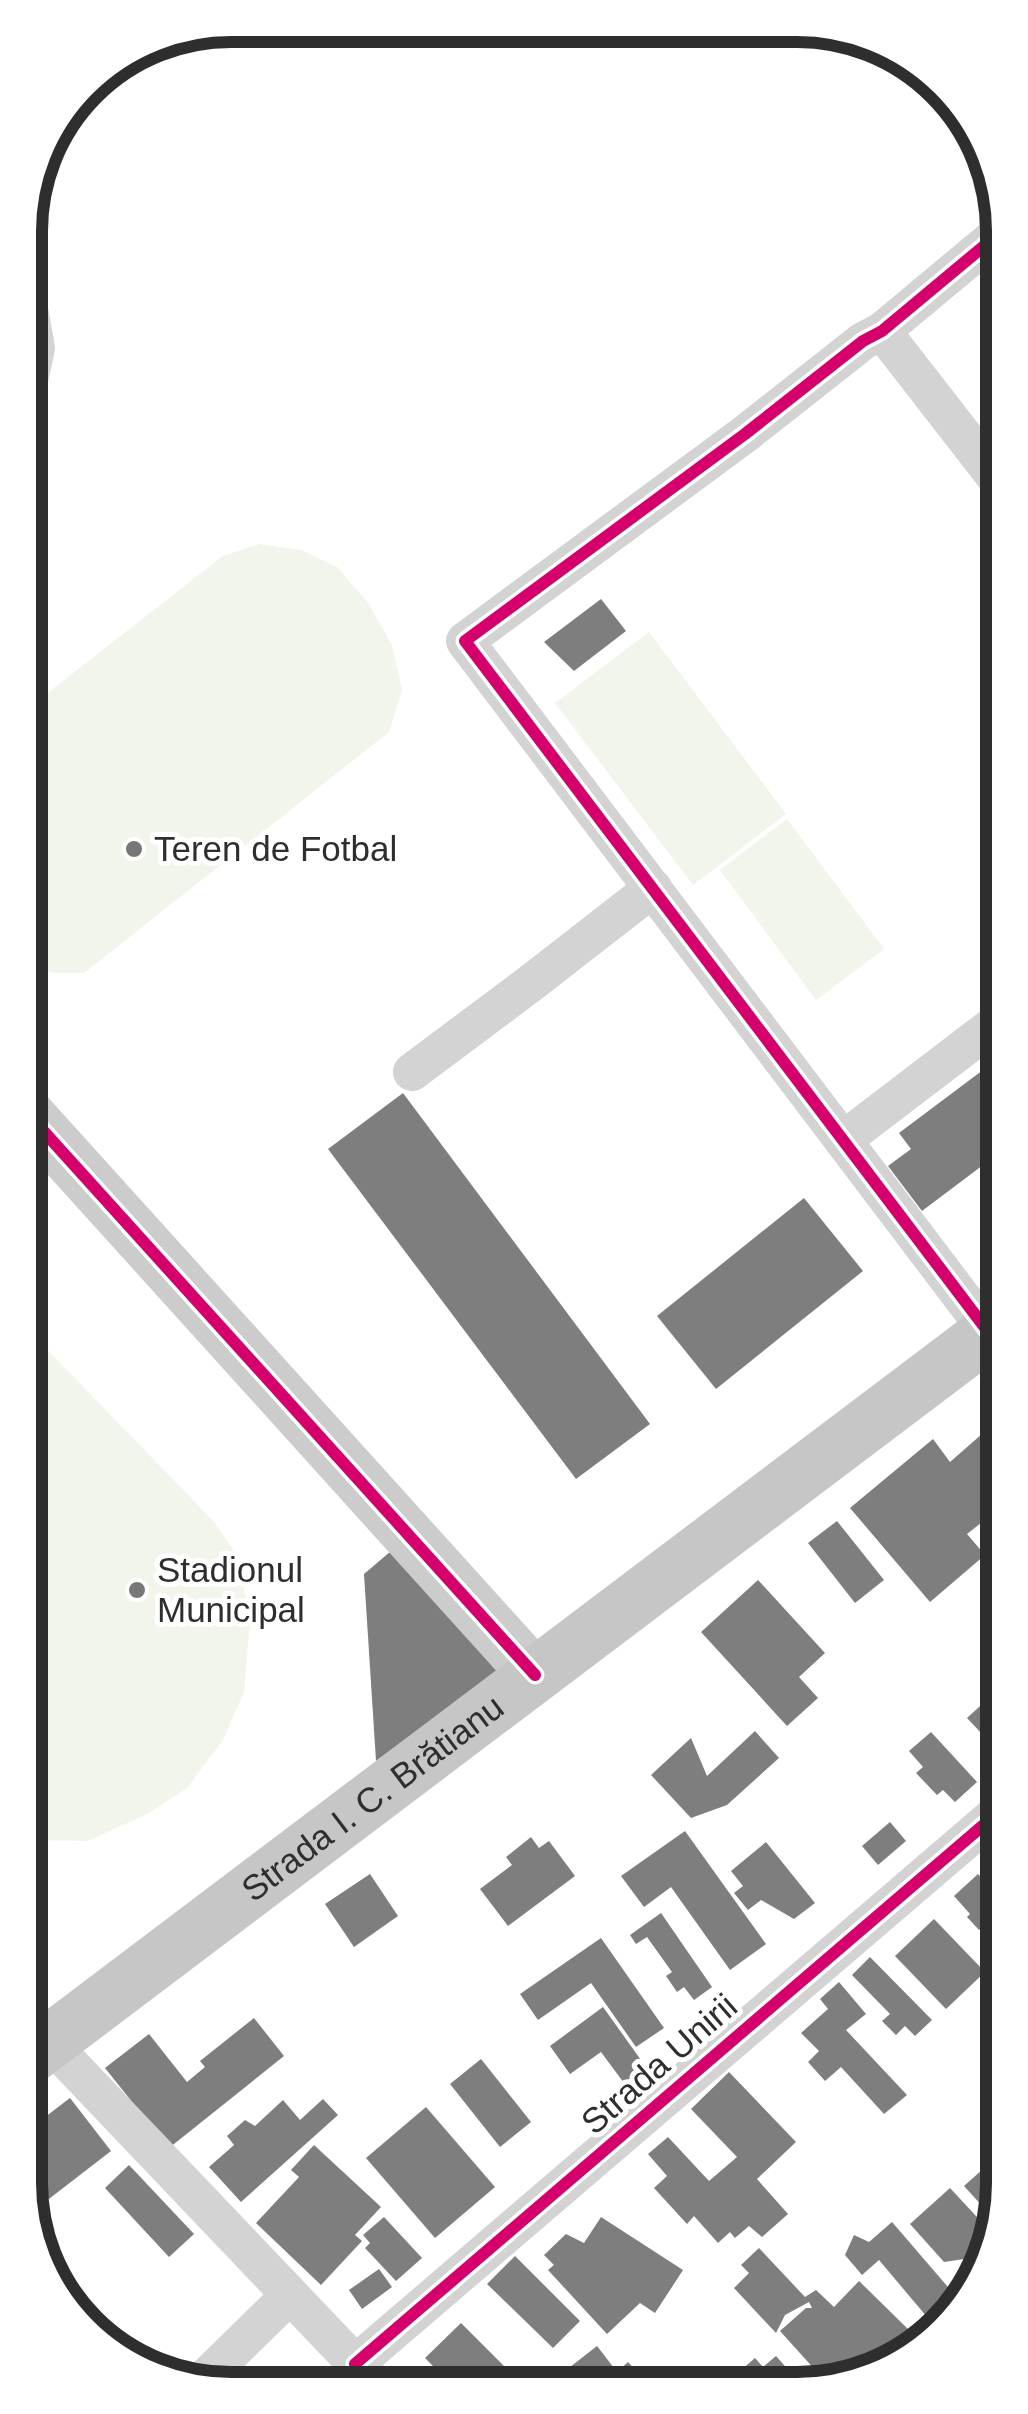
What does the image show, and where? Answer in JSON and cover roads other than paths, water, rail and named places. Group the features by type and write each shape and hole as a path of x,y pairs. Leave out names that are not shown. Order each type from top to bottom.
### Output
{"main road":[{"name":"Strada I. C. Brătianu","path":"42,2047 985,1334"}],"street":[{"path":"985,1317 843,1140 465,641 730,445 862,341 882,331 986,244"},
{"path":"882,331 986,466"},
{"path":"412,1072 653,888"},
{"path":"843,1140 986,1031"},
{"path":"43,1130 536,1675"},
{"name":"Strada Unirii","path":"367,2372 985,1824"},
{"path":"42,2051 363,2372"},
{"path":"213,2370 290,2296"}],"place":[{"name":"Teren de Fotbal","path":"134,849"},
{"name":"Stadionul Municipal","path":"137,1590"}]}
